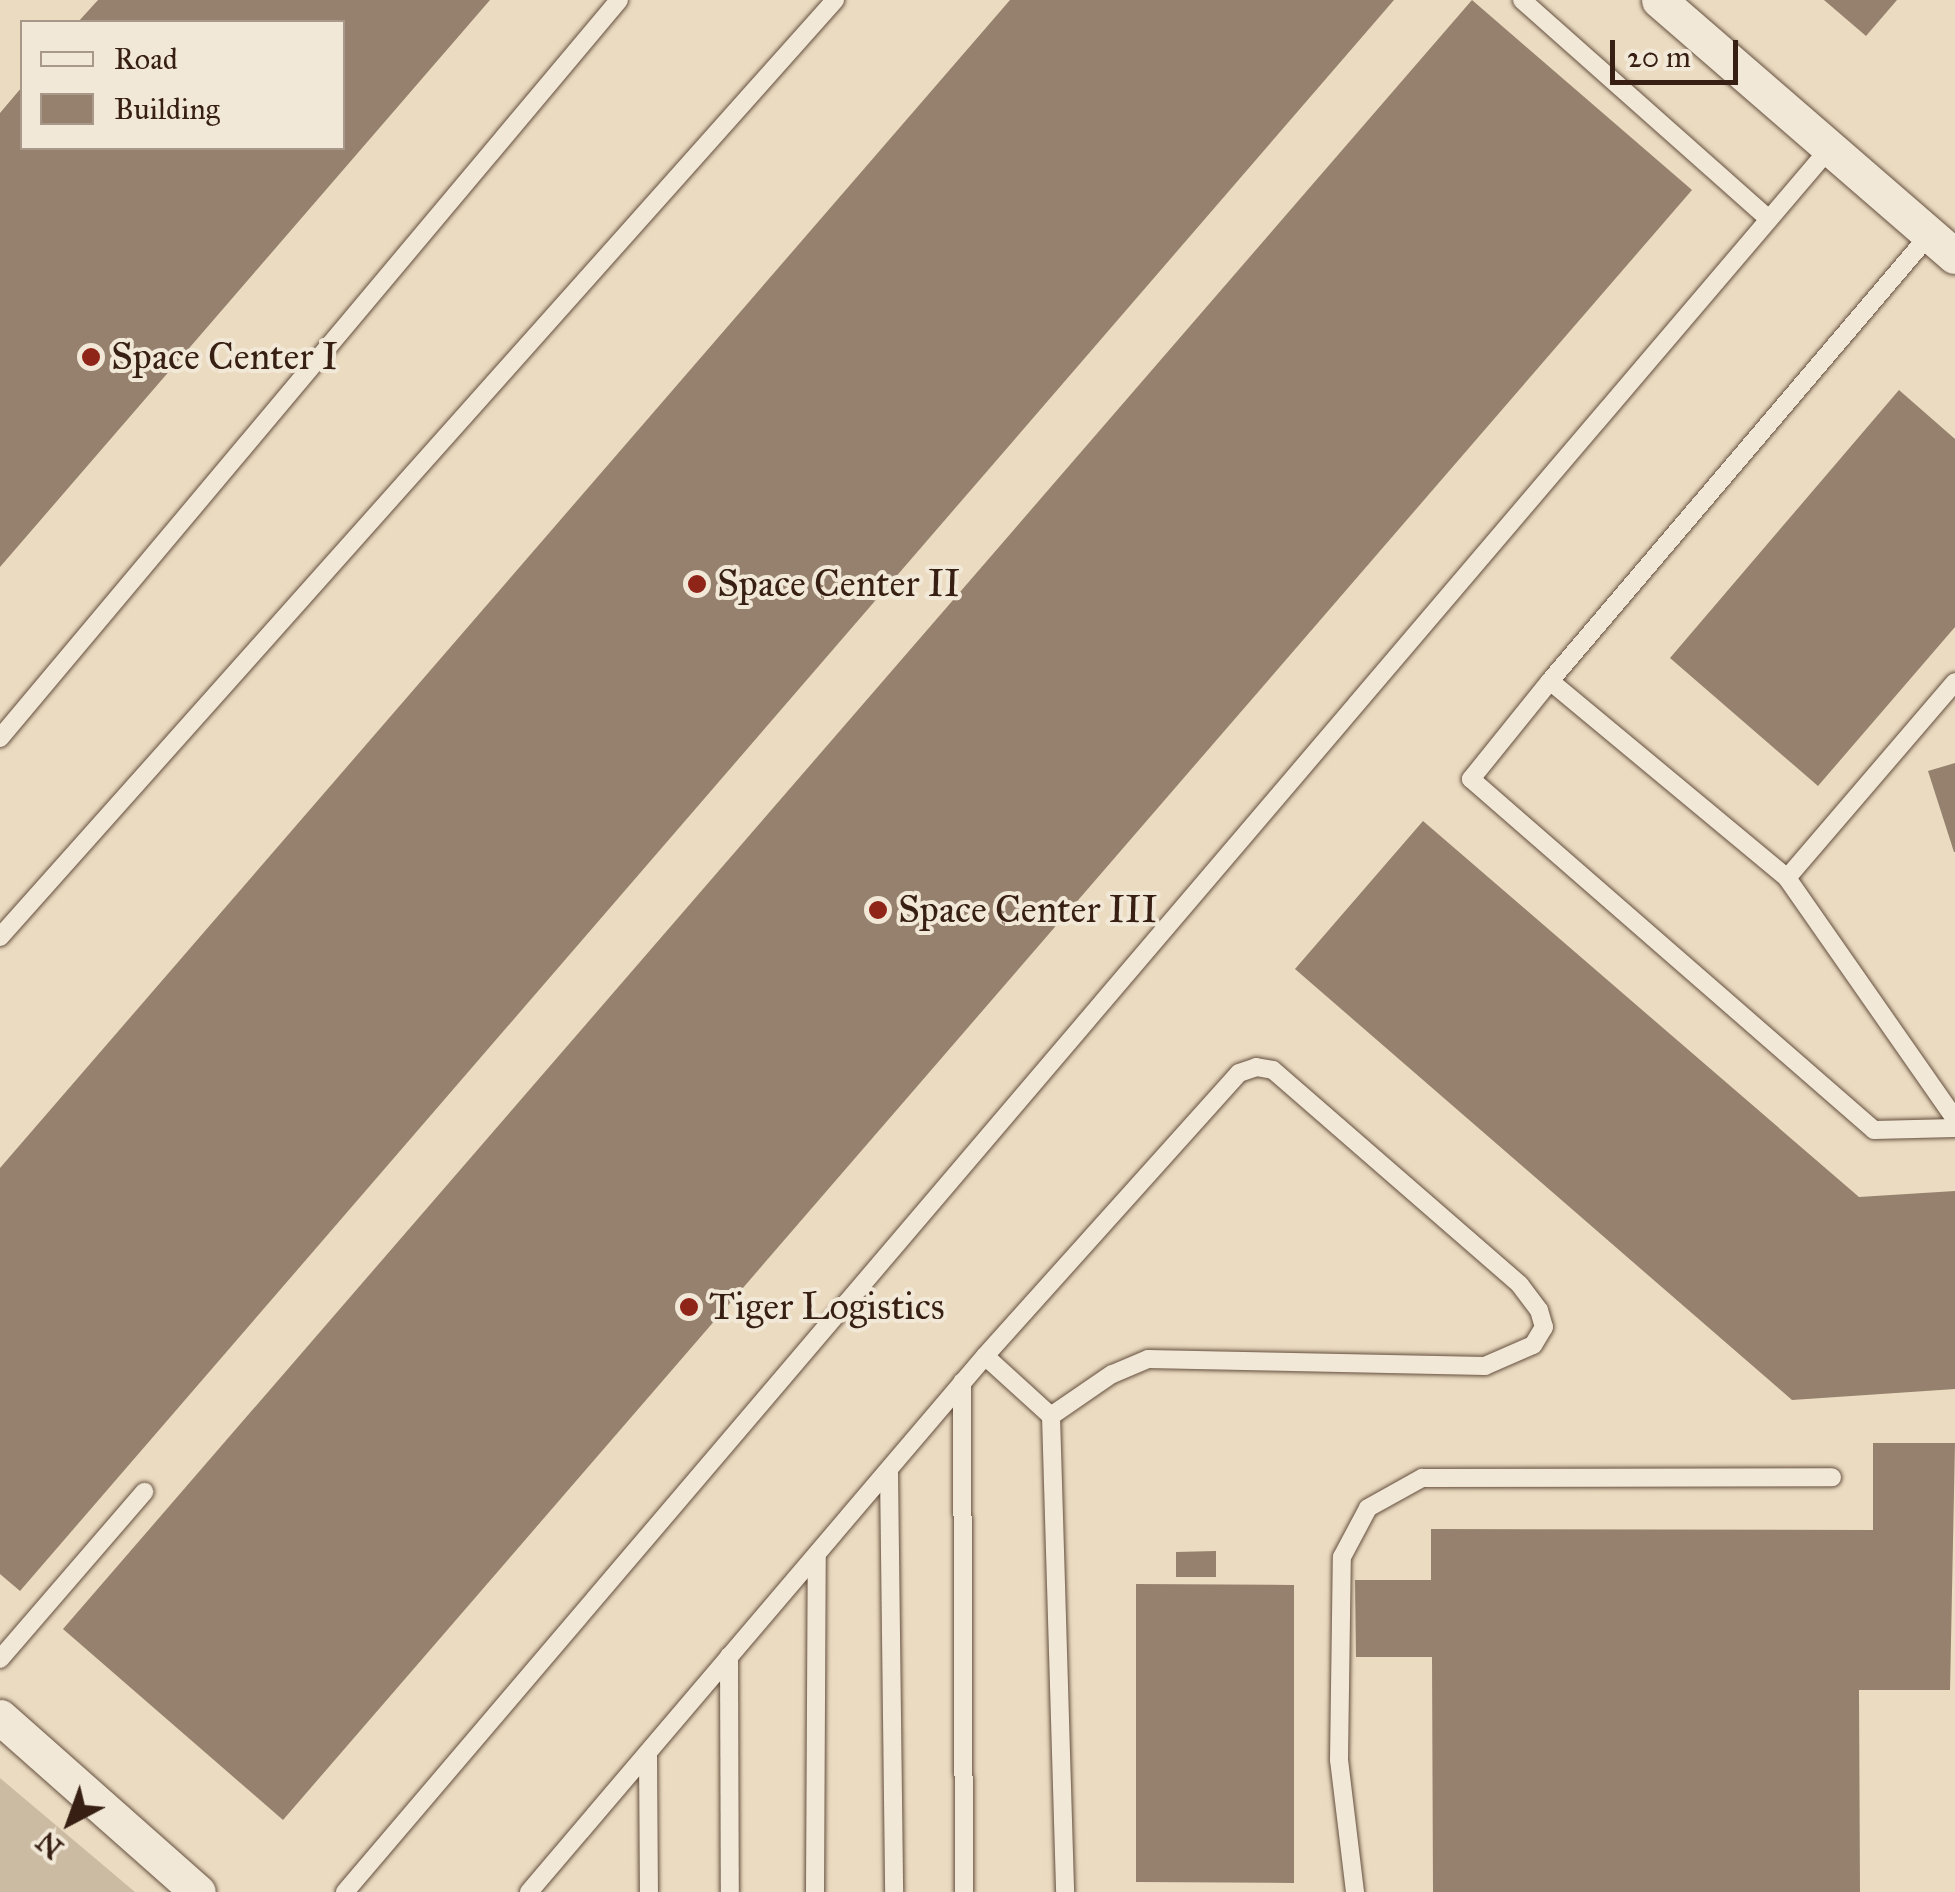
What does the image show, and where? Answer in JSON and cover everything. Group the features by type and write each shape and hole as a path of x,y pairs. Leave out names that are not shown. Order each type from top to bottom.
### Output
{"street":[{"path":"1659,0 1943,245"},
{"path":"0,1718 198,1892"}],"lane":[{"path":"0,738 619,0"},
{"path":"0,937 835,0"},
{"path":"1522,0 1770,219"},
{"path":"346,1892 1830,148"},
{"path":"1943,245 1550,681 1471,778 1874,1130 1955,1128"},
{"path":"1550,681 1787,878 1955,1119"},
{"path":"1787,878 1955,682"},
{"path":"529,1892 962,1382 1239,1073 1256,1067 1273,1070 1520,1285 1539,1310 1544,1327 1533,1345 1486,1366 1148,1359 1112,1374 1051,1416"},
{"path":"985,1356 1051,1416 1065,1892"},
{"path":"962,1382 964,1892"},
{"path":"889,1471 894,1892"},
{"path":"1356,1892 1339,1760 1342,1557 1368,1508 1422,1478 1832,1477"},
{"path":"0,1659 144,1492"},
{"path":"816,1892 817,1557"},
{"path":"730,1656 730,1892"},
{"path":"648,1755 649,1892"}],"shaded area":[{"path":"0,1778 135,1892 0,1892"}],"building":[{"name":"Space Center I","path":"98,0 490,0 0,567 0,113 20,89 20,150 345,150 345,20 80,20"},
{"name":"Space Center II","path":"1010,0 1394,0 20,1591 0,1574 0,1168"},
{"name":"Space Center III","path":"1472,0 1692,190 283,1820 63,1629"},
{"path":"1824,0 1897,0 1866,36"},
{"path":"1899,390 1955,439 1955,627 1818,786 1670,658"},
{"path":"1955,763 1955,852 1954,852 1928,771"},
{"path":"1423,821 1859,1197 1955,1191 1955,1389 1792,1400 1295,969"},
{"path":"1873,1443 1955,1443 1950,1690 1859,1690 1860,1892 1433,1892 1432,1657 1356,1657 1355,1580 1431,1580 1431,1529 1873,1530"},
{"path":"1216,1551 1216,1577 1176,1577 1176,1552"},
{"path":"1136,1584 1294,1585 1294,1883 1136,1882"}],"place":[{"name":"Space Center I","path":"91,357"},
{"name":"Space Center II","path":"697,584"},
{"name":"Space Center III","path":"878,910"},
{"name":"Tiger Logistics","path":"689,1307"}]}
